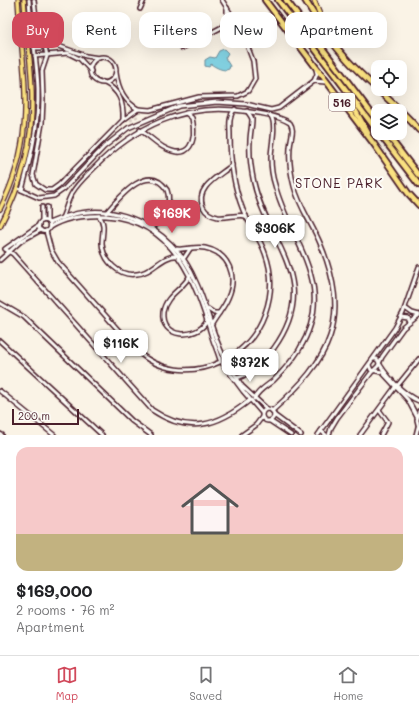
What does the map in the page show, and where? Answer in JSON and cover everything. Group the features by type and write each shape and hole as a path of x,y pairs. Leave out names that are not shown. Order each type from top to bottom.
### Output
{"highway":[{"name":"516","path":"265,0 419,205"},
{"name":"516","path":"278,0 371,123"},
{"name":"516","path":"286,0 371,113"},
{"name":"516","path":"305,0 313,12"},
{"name":"516","path":"338,48 344,57 403,112 419,130"},
{"name":"516","path":"342,85 374,144"},
{"name":"516","path":"384,140 419,185"},
{"path":"391,140 419,176"}],"main road":[{"path":"0,210 17,166 26,120 26,77 18,0"},
{"path":"0,226 17,188 27,151 32,110 32,83 24,0"},
{"path":"314,0 319,12"}],"street":[{"path":"29,0 30,12"},
{"path":"34,0 35,12"},
{"path":"140,9 144,0"},
{"path":"222,0 230,12"},
{"path":"227,8 227,12"},
{"path":"22,190 31,156 36,123 38,88 34,48"},
{"path":"35,56 41,54 47,55 61,52 72,54 80,59 91,71 94,79 103,82 117,92 124,109 123,120 117,129 56,188 49,190 41,188 36,184 33,175 42,123 44,100 42,71 47,55 45,48"},
{"path":"53,48 54,54"},
{"path":"62,48 86,56 99,58 105,57 111,60 115,66 120,90 131,104 138,109 150,110 199,97 238,96 246,94 254,83 255,73 248,48"},
{"path":"91,71 92,63 99,58"},
{"path":"17,188 42,198 47,198 61,192 104,147 137,117 181,106 210,102 235,103 276,109 286,104 314,81 317,74 315,67"},
{"path":"103,82 111,80 116,72"},
{"path":"314,81 319,80 327,82"},
{"path":"124,109 131,104"},
{"path":"137,117 138,109"},
{"path":"226,109 231,115"},
{"path":"62,218 72,193 80,182 109,152 148,126 167,118 196,110 226,109 258,113 279,118 288,122 292,127 289,154 292,180 302,208 326,260 334,287 336,308 332,333 318,361 298,386 272,411"},
{"path":"46,231 51,250 58,262 136,350 148,360 162,366 184,370 208,367 221,362 239,351 254,336 264,317 269,296 270,282 268,263 262,245 243,209 234,175 232,165 231,115 235,109"},
{"path":"140,130 158,144 170,150 185,151 193,142 192,118 196,110"},
{"path":"240,382 245,375 266,358 279,340 290,315 293,295 289,262 261,204 255,186 250,150 252,119 247,111"},
{"path":"186,113 192,118"},
{"path":"252,119 258,113"},
{"path":"8,251 13,254 142,400 158,415 171,422 185,425 208,425 230,416 281,373 296,355 306,337 313,307 312,284 307,259 280,200 274,180 271,160 273,122 270,116"},
{"path":"123,120 132,120 137,117"},
{"path":"273,122 279,118"},
{"path":"148,126 148,135"},
{"path":"232,165 214,177 206,188 202,198 203,207 209,214 223,218 238,215 246,216"},
{"path":"225,170 234,175"},
{"path":"106,213 122,194 132,186 149,180 158,181 167,190 169,198 166,211 158,222 151,227"},
{"path":"36,196 41,188"},
{"path":"8,251 6,249 39,225 42,221 42,198"},
{"path":"47,198 48,222 50,227"},
{"path":"112,205 114,214"},
{"path":"65,208 71,215"},
{"path":"238,215 243,209"},
{"path":"46,231 50,227 79,215 106,213 114,214 151,227 157,231 186,265 201,298 214,338 244,390 251,395 252,399 272,411 274,415 301,435"},
{"path":"42,221 48,222 71,215 125,218 147,228 177,249 184,258 194,285 207,309 221,362 262,413 262,417 256,425 242,435"},
{"path":"99,216 103,225 102,243 104,254 110,264 120,272 140,274 168,257 179,256"},
{"path":"103,225 110,217"},
{"path":"157,231 158,222"},
{"path":"39,225 41,230"},
{"path":"0,260 14,246 41,230 46,231"},
{"path":"13,254 14,246"},
{"path":"168,257 171,247"},
{"path":"177,249 201,248 214,251 223,257 230,266 233,277 231,290 225,304 212,324"},
{"path":"184,258 190,249"},
{"path":"318,435 374,358 401,317 418,274 419,267"},
{"path":"190,275 185,283 172,294 165,307 163,316 165,326 176,334 187,333 201,328 211,331"},
{"path":"414,282 419,281"},
{"path":"185,283 194,285"},
{"path":"0,303 24,317 132,421 151,435"},
{"path":"405,308 412,313 419,315"},
{"path":"207,309 214,313 219,312"},
{"path":"321,431 328,435 330,428 337,418 380,364 382,357 410,322 419,315"},
{"path":"401,317 408,318 410,322"},
{"path":"201,328 207,319"},
{"path":"0,341 102,435"},
{"path":"374,358 377,359 410,403 418,417"},
{"path":"221,362 226,359"},
{"path":"360,435 419,359"},
{"path":"369,365 370,369 380,371 409,396 419,402"},
{"path":"414,365 419,368"},
{"path":"237,378 245,375"},
{"path":"0,391 54,435"},
{"path":"251,395 257,393"},
{"path":"262,413 267,409"},
{"path":"379,410 388,422 381,435"},
{"path":"416,435 419,411"},
{"path":"270,421 274,415"},
{"path":"262,417 291,435"}],"water":[{"path":"224,49 228,53 225,58 230,66 229,69 222,70 211,64 209,67 205,66 205,60 210,57 215,58 219,51"}],"district":[{"name":"STONE PARK","path":"339,182"}]}
